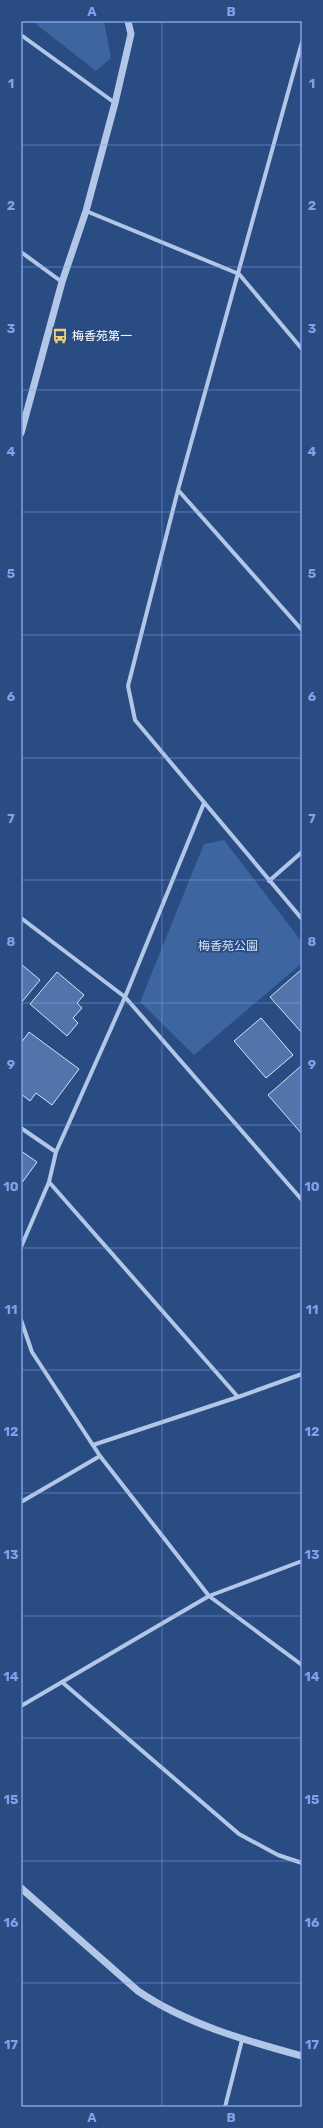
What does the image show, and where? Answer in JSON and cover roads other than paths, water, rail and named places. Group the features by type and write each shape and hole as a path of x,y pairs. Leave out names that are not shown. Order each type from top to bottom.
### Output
{"street":[{"path":"21,433 62,282 86,211 115,103 131,34 128,21"},
{"path":"21,35 115,103"},
{"path":"302,42 178,490 128,686 135,720 302,919"},
{"path":"86,211 239,274 302,349"},
{"path":"21,252 62,282"},
{"path":"178,490 302,630"},
{"path":"21,1247 49,1182 56,1152 125,996 204,803"},
{"path":"269,881 302,852"},
{"path":"21,918 125,996 302,1200"},
{"path":"21,1128 56,1152"},
{"path":"49,1182 238,1397"},
{"path":"21,1320 32,1352 100,1456 209,1596 302,1664"},
{"path":"93,1445 302,1374"},
{"path":"21,1502 100,1456"},
{"path":"21,1706 209,1596 302,1561"},
{"path":"62,1682 239,1834 278,1855 302,1863"},
{"path":"21,1888 138,1992 154,2002 242,2040 302,2056"},
{"path":"225,2107 242,2040"}],"place":[{"name":"梅香苑第一","path":"60,336"}],"park label":[{"name":"梅香苑公園","path":"228,946"}]}
